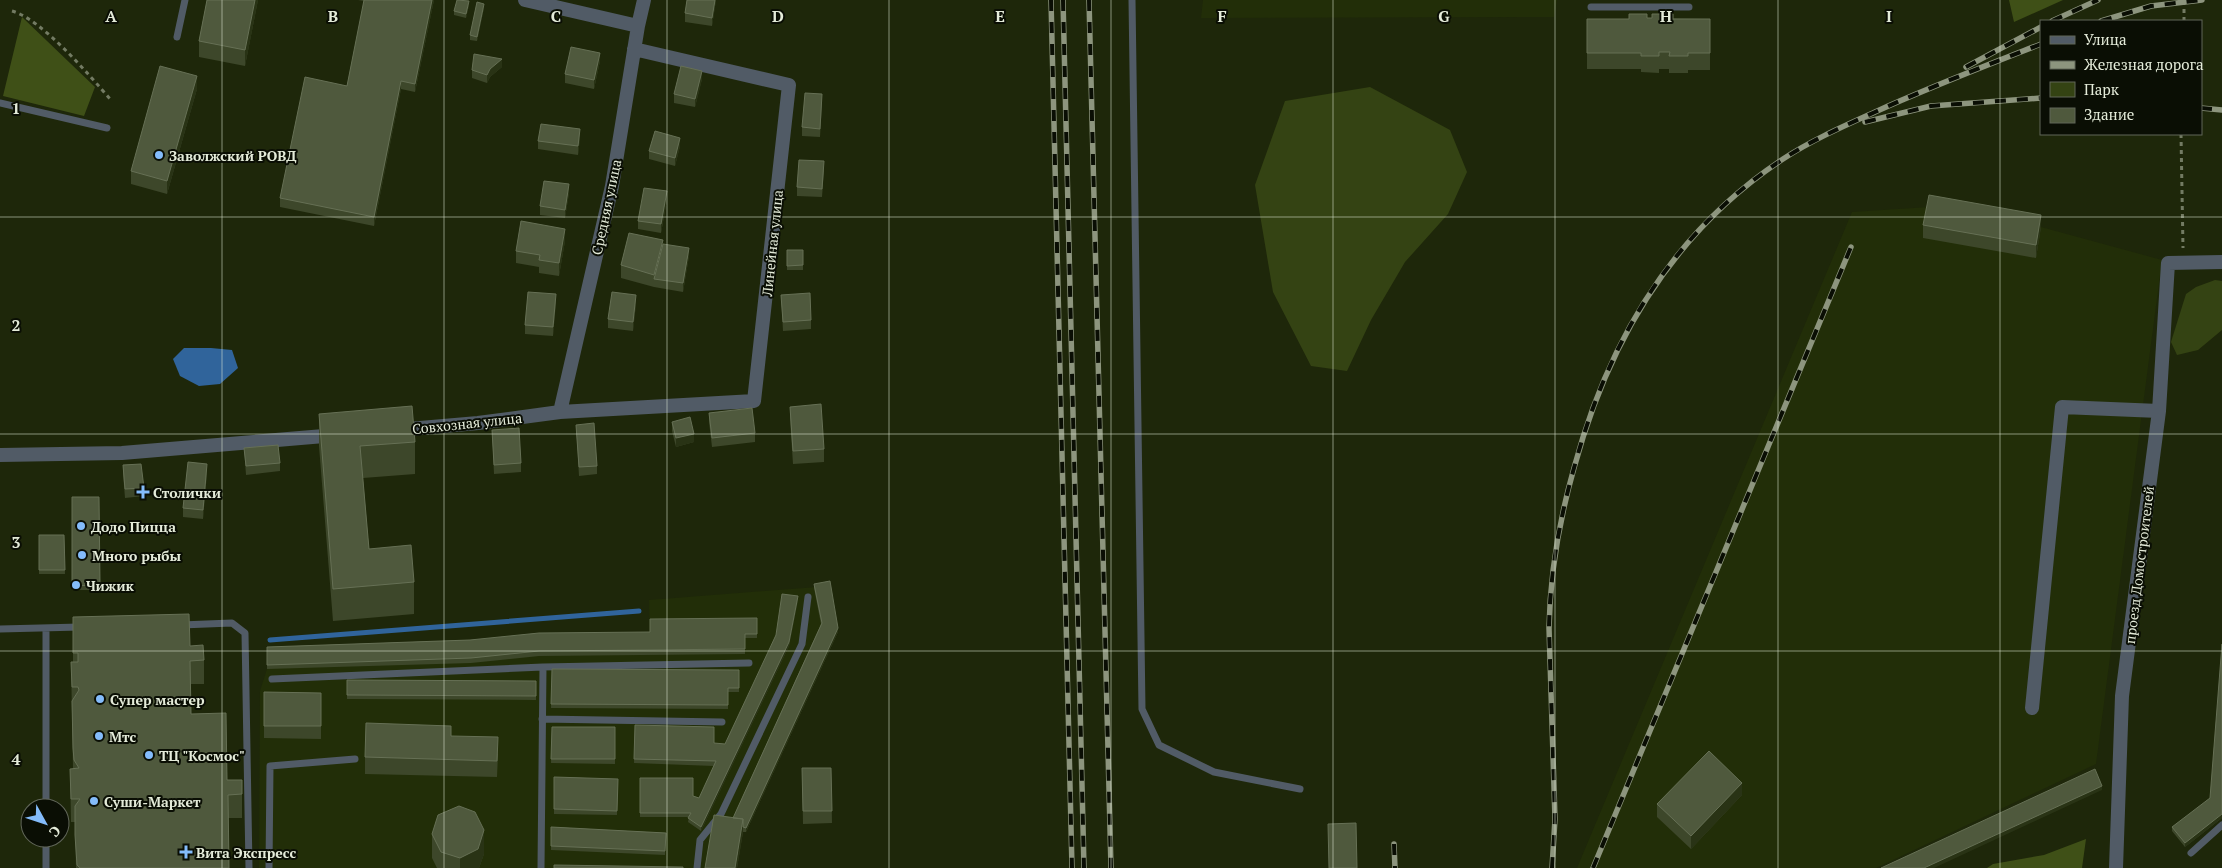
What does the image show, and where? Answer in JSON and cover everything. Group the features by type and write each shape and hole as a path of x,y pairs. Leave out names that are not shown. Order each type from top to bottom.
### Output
{"street":[{"path":"525,0 638,26"},
{"name":"Средняя улица","path":"560,412 612,186 634,49 644,0"},
{"name":"Линейная улица","path":"634,49 789,85 754,400"},
{"path":"2183,263 2222,262"},
{"name":"проезд Домостроителей","path":"2116,868 2122,696 2159,411 2168,263 2183,263"},
{"name":"Совхозная улица","path":"379,431 478,423 560,412 754,400"},
{"path":"2032,708 2062,407 2159,411"},
{"path":"0,455 122,453 349,434"}],"lane":[{"path":"177,37 185,0"},
{"path":"1132,0 1142,709 1159,745 1214,772 1300,789"},
{"path":"1591,6 1645,4 1689,7"},
{"path":"0,103 107,128"},
{"path":"697,868 700,840 721,814 802,644 808,597"},
{"path":"173,625 232,623 245,633 248,868"},
{"path":"0,629 85,627"},
{"path":"46,628 46,798"},
{"path":"272,679 543,667 749,663"},
{"path":"541,868 543,667"},
{"path":"542,719 722,722"},
{"path":"269,868 270,766 355,759"},
{"path":"2191,853 2222,825"},
{"path":"46,848 46,868"}],"path":[{"path":"2184,0 2184,20"},
{"path":"12,11 23,14 74,58 112,100"},
{"path":"2181,135 2183,263"}],"shaded area":[{"path":"1203,0 1557,0 1554,17 1201,18"},
{"path":"2009,0 2063,0 2014,22"},
{"path":"22,17 95,87 84,116 3,96"},
{"path":"1929,207 2041,227 2162,260 2096,764 1876,868 1577,868 1852,212"},
{"path":"830,586 838,632 746,832 730,829 707,868 259,868 260,691 267,669 267,651 650,636 649,600"},
{"path":"2086,839 2082,868 1987,868 1993,864 2044,855"}],"green space":[{"path":"1370,87 1450,130 1467,172 1448,214 1405,262 1371,320 1347,371 1311,366 1273,292 1255,185 1285,101"},
{"path":"2215,280 2222,281 2222,330 2198,350 2177,355 2171,342 2186,294 2196,287"}],"water":[{"path":"184,348 232,350 238,368 220,384 199,386 180,376 173,359"}],"building":[{"path":"207,0 255,0 245,50 199,41"},
{"path":"364,0 432,0 415,84 401,81 374,217 280,198 305,77 347,86"},
{"path":"457,0 469,1 466,14 454,11"},
{"path":"687,0 715,0 712,18 685,13"},
{"path":"477,2 484,4 477,37 470,35"},
{"path":"1629,14 1647,14 1647,18 1652,18 1652,14 1673,14 1673,19 1710,19 1710,53 1688,53 1688,56 1669,56 1670,52 1659,52 1659,56 1641,56 1641,53 1587,53 1587,19 1629,19"},
{"path":"571,47 600,53 594,80 565,74"},
{"path":"474,54 502,59 490,69 487,75 472,70"},
{"name":"Заволжский РОВД","path":"160,66 197,76 167,181 131,171"},
{"path":"681,66 702,71 695,99 674,94"},
{"path":"805,93 822,94 820,129 802,127"},
{"path":"541,124 580,129 578,146 538,141"},
{"path":"655,131 680,138 675,158 649,151"},
{"path":"799,160 824,161 822,189 797,187"},
{"path":"544,181 569,184 565,210 540,206"},
{"path":"644,188 667,191 661,224 638,221"},
{"path":"1929,195 2041,215 2036,245 1923,225"},
{"path":"521,221 565,229 559,263 539,260 540,255 516,251"},
{"path":"629,233 663,240 654,275 621,265"},
{"path":"663,244 689,248 683,283 654,279"},
{"path":"787,250 803,250 803,265 787,266"},
{"path":"528,292 556,294 553,327 525,325"},
{"path":"612,292 636,295 633,322 608,319"},
{"path":"810,293 811,320 783,322 781,295"},
{"path":"821,404 824,449 793,451 790,407"},
{"path":"412,406 415,442 360,446 369,549 411,545 414,582 333,589 319,414"},
{"path":"752,408 755,433 712,438 709,413"},
{"path":"690,417 694,434 676,438 672,422"},
{"path":"594,423 597,466 579,467 576,425"},
{"path":"519,428 521,463 494,465 492,430"},
{"path":"278,445 280,463 246,466 244,448"},
{"path":"188,462 207,464 203,510 183,508"},
{"path":"141,464 144,488 125,489 123,465"},
{"path":"72,497 99,497 100,585 72,586"},
{"path":"39,535 64,535 65,570 39,570"},
{"path":"830,581 838,628 746,828 743,827 743,819 733,818 822,623 814,584"},
{"path":"782,594 798,596 789,642 701,827 688,818 691,813 640,813 640,778 693,778 693,796 699,798 716,761 634,759 635,725 714,727 714,743 725,744 776,635"},
{"name":"ТЦ \"Космос\"","path":"189,614 190,646 203,645 204,660 190,661 191,714 226,713 227,780 242,780 242,794 228,795 229,868 80,868 77,865 75,806 80,799 71,799 70,769 79,768 74,760 73,748 72,701 79,690 78,687 72,687 71,662 78,662 78,653 73,653 73,617"},
{"path":"757,618 757,634 745,634 745,649 539,651 471,658 267,665 267,647 470,640 539,633 650,632 650,619"},
{"path":"2222,644 2222,814 2185,843 2172,827 2210,798"},
{"path":"552,669 739,670 739,688 728,688 728,705 551,704"},
{"path":"347,680 536,681 536,696 347,695"},
{"path":"264,692 321,693 321,726 264,726"},
{"path":"366,723 451,726 451,736 498,737 497,761 365,757"},
{"path":"552,727 615,727 615,759 551,759"},
{"path":"1709,751 1742,783 1691,836 1657,804"},
{"path":"802,768 831,768 832,811 803,811"},
{"path":"2095,769 2102,786 1924,868 1881,868"},
{"path":"554,777 618,779 617,811 554,809"},
{"path":"459,806 475,812 484,830 478,849 460,858 441,852 432,834 438,815"},
{"path":"714,815 743,819 735,868 705,868"},
{"path":"1356,823 1357,868 1329,868 1328,824"},
{"path":"551,827 666,833 665,851 551,846"},
{"path":"554,865 683,867 683,868 554,868"}],"waterway":[{"path":"270,640 639,611"}],"railway":[{"path":"1051,0 1072,868"},
{"path":"1063,0 1084,868"},
{"path":"1089,0 1111,868"},
{"path":"2054,20 2098,0"},
{"path":"2104,20 2151,6 2202,0"},
{"path":"1966,67 2040,28"},
{"path":"1552,868 1555,819 1549,628 1556,548 1574,468 1588,422 1605,377 1626,334 1649,294 1677,256 1708,221 1743,188 1783,159 1828,134 1896,103 2040,44"},
{"path":"1865,122 1931,106 2040,98"},
{"path":"2202,108 2222,110"},
{"path":"1593,868 1851,247"},
{"path":"1394,844 1395,868"}],"place":[{"name":"Заволжский РОВД","path":"159,155"},
{"name":"Столички","path":"143,492"},
{"name":"Додо Пицца","path":"81,526"},
{"name":"Много рыбы","path":"82,555"},
{"name":"Чижик","path":"76,585"},
{"name":"Супер мастер","path":"100,699"},
{"name":"Мтс","path":"99,736"},
{"name":"ТЦ \"Космос\"","path":"149,755"},
{"name":"Суши-Маркет","path":"94,801"},
{"name":"Вита Экспресс","path":"186,852"}]}
